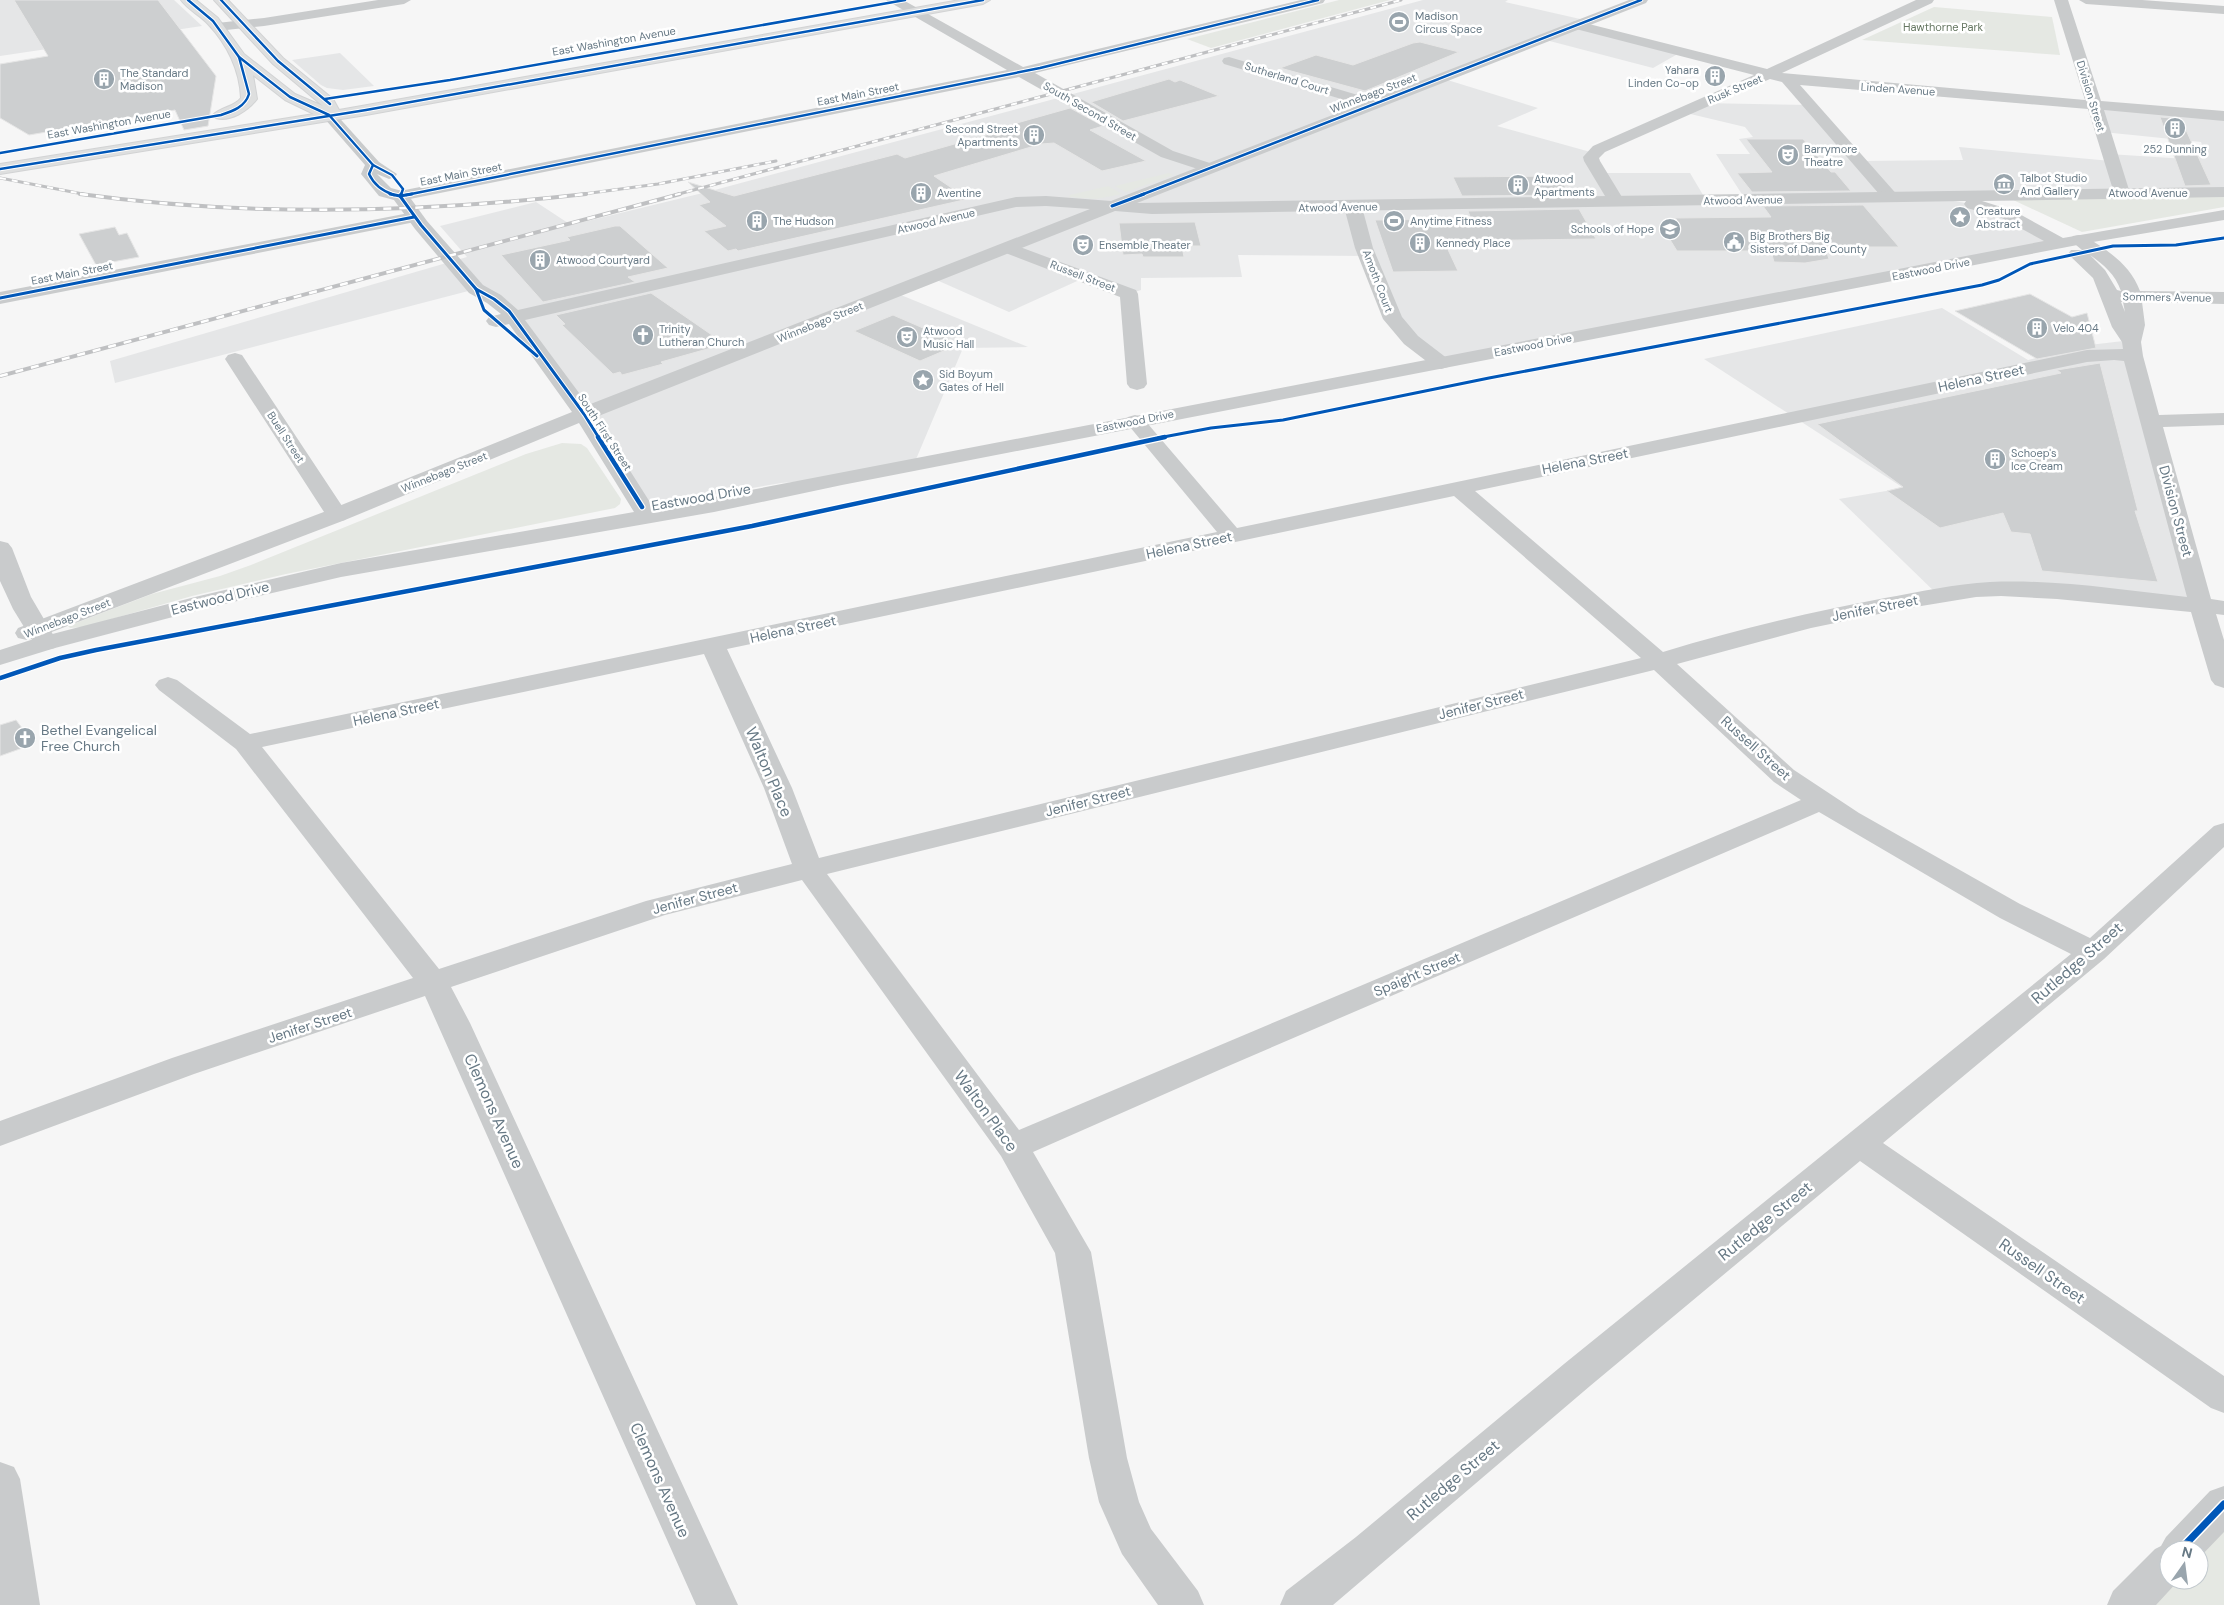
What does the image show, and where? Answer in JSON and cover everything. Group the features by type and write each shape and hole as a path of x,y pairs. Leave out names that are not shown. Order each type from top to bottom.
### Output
{"main road":[{"path":"188,0 202,11 239,57 248,84 248,99 242,107 221,115"},
{"path":"217,0 244,23 280,62 325,99"},
{"name":"East Washington Avenue","path":"0,169 329,115 984,0"},
{"name":"East Washington Avenue","path":"278,106 433,83 898,1"},
{"name":"South First Street","path":"239,57 285,94 329,115 332,107 325,99"},
{"name":"East Washington Avenue","path":"0,153 257,109"}],"street":[{"path":"216,27 264,22 404,0"},
{"name":"East Main Street","path":"400,196 1021,72 1318,0"},
{"name":"Winnebago Street","path":"0,644 41,636 210,564 337,516 584,414 1641,0"},
{"name":"Rusk Street","path":"1617,202 1592,161 1591,157 1594,153 1927,0"},
{"name":"Division Street","path":"2061,0 2122,193"},
{"path":"2086,0 2224,10"},
{"name":"South Second Street","path":"898,1 1166,154 1210,168"},
{"name":"Linden Avenue","path":"1577,25 1787,79 2224,116"},
{"name":"Sutherland Court","path":"1229,61 1373,104"},
{"path":"1787,79 1892,198"},
{"name":"South First Street","path":"329,115 374,165 369,177 385,192 400,196 414,216 476,289 481,305 505,319 550,368 584,414 642,507"},
{"name":"Atwood Avenue","path":"505,319 1016,202 1046,201 1152,209 2224,192"},
{"name":"Division Street","path":"1948,197 1987,200 2008,205 2120,269 2126,278 2132,297 2135,327 2132,348"},
{"name":"Division Street","path":"1929,198 1997,209 2070,242 2076,253 2098,272 2110,295 2132,348 2152,420 2213,607 2224,680"},
{"name":"Amoth Court","path":"1353,207 1364,248 1393,319 1411,340 1441,363"},
{"name":"Eastwood Drive","path":"0,658 41,636 242,592 444,551 714,505 1135,421 2070,242 2224,215"},
{"name":"East Main Street","path":"0,298 414,216"},
{"name":"Russell Street","path":"1009,248 1129,294 1137,384"},
{"name":"Sommers Avenue","path":"2110,295 2224,298"},
{"name":"Helena Street","path":"246,743 2077,358 2114,354 2132,348"},
{"name":"Buell Street","path":"235,359 337,516"},
{"path":"2152,420 2224,419"},
{"path":"1135,421 1232,536"},
{"name":"Eastwood Drive","path":"444,551 488,537 642,507 781,483 842,478"},
{"name":"Russell Street","path":"1458,488 1659,661 1784,776 1849,819 2010,911 2093,952"},
{"path":"0,548 8,576 41,636"},
{"name":"Jenifer Street","path":"0,1134 183,1066 434,984 561,938 656,908 1659,661 1718,643 1856,611 1949,594 1990,590 2065,592 2213,607"},
{"name":"Walton Place","path":"713,646 778,788 809,870 1013,1147 1073,1252 1108,1458 1119,1502 1136,1541 1183,1605"},
{"name":"Clemons Avenue","path":"168,686 246,743 434,984 454,1023 717,1605"},
{"name":"Spaight Street","path":"1013,1147 1146,1087 1554,917 1821,801"},
{"name":"Rutledge Street","path":"1301,1605 2093,952 2224,832"},
{"name":"Russell Street","path":"1860,1144 2224,1397"},
{"path":"0,1479 19,1605"},
{"path":"2190,1540 2224,1504"},
{"path":"2128,1605 2159,1572"}],"shaded area":[{"path":"0,0 174,0 202,26 0,56"},
{"path":"1423,0 1508,0 1505,2 1589,21 1578,25 1683,51 1653,68 1542,39 1441,78 1538,108 1497,126 1594,153 1601,173 1690,173 1706,200 1745,199 1716,154 1750,154 1739,139 1753,137 1745,127 1682,112 1702,103 1810,105 1859,161 1963,160 1959,147 2111,161 2109,154 2186,159 2183,149 2204,151 2201,142 2103,132 2094,104 2224,116 2224,192 1954,201 1972,204 2061,244 1441,363 1411,340 1368,256 1238,255 1242,277 1141,278 1141,290 1129,294 1086,277 1009,312 932,278 896,293 1028,347 963,348 914,464 842,478 781,483 642,507 530,338 476,289 115,383 110,361 467,257 440,226 536,202 571,225 711,191"},
{"path":"340,53 374,86 343,90 327,88 292,60"},
{"path":"1942,308 2028,360 2089,345 2132,340 2201,606 2065,592 1939,596 1839,499 1902,487 1704,359"}],"green space":[{"path":"1339,0 1390,0 1211,48 1187,39"},
{"name":"Hawthorne Park","path":"1934,7 2052,17 2060,55 1862,40"},
{"path":"1169,173 1173,175 1126,192 1115,186"},
{"path":"1108,186 1122,194 1096,199 1069,197 1070,195"},
{"path":"2224,196 2224,207 2082,232 2011,199"},
{"path":"562,443 581,444 587,448 621,499 620,504 615,508 286,574 192,596 84,627 70,628 68,626 152,594 220,576 251,565 526,454"},
{"path":"2224,1504 2224,1605 2128,1605 2159,1586 2159,1590 2209,1590 2209,1540 2204,1540"}],"building":[{"name":"The Standard Madison","path":"14,0 158,0 216,76 208,126 184,130 175,110 29,135 0,118 0,64 48,56"},
{"path":"1420,42 1459,52 1365,91 1280,68 1316,55 1353,65"},
{"path":"1169,79 1175,82 1180,80 1219,96 1123,121 1091,102"},
{"path":"1070,108 1103,126 1090,130 1146,161 1102,171 1054,143 1041,144 934,176 968,199 738,251 736,249 728,251 704,231 726,226 699,205 710,202 688,182 734,196 897,154 905,158 1004,130 999,128"},
{"path":"2160,117 2181,119 2211,185 2185,186"},
{"name":"Barrymore Theatre","path":"1746,139 1803,139 1831,172 1835,172 1851,191 1752,192 1737,173 1772,172"},
{"name":"Atwood Apartments","path":"1559,176 1570,195 1462,196 1453,177"},
{"path":"1863,205 1899,247 1825,247 1829,259 1805,263 1774,262 1771,251 1677,251 1661,225 1667,225 1663,220 1677,220 1675,218 1771,217 1763,206"},
{"name":"Kennedy Place","path":"1579,209 1596,239 1444,241 1458,271 1393,272 1375,220 1471,219 1468,211"},
{"path":"1195,222 1201,246 1182,246 1184,257 1143,257 1142,254 1123,255 1119,223"},
{"name":"Atwood Courtyard","path":"620,226 668,268 628,277 635,282 543,302 501,255 570,240 567,237"},
{"path":"115,227 119,235 127,233 139,257 96,265 79,234"},
{"name":"Trinity Lutheran Church","path":"651,293 725,344 622,375 620,372 613,374 562,325 565,324 556,315"},
{"name":"Velo 404","path":"2030,294 2072,317 2087,313 2096,348 2037,359 1955,311"},
{"name":"Atwood Music Hall","path":"893,315 960,344 920,361 854,331"},
{"name":"Schoep's Ice Cream","path":"2100,363 2138,511 2135,511 2158,582 2042,571 2030,534 2011,532 2003,513 1940,528 1887,491 1903,487 1817,424 2061,373 2057,370"},
{"path":"16,720 34,744 0,756 0,725"}],"railway":[{"path":"675,195 1401,0"},
{"path":"577,195 658,184 776,161"},
{"path":"0,178 87,195"},
{"path":"80,194 87,195"},
{"path":"577,195 586,194"},
{"path":"0,376 680,194"},
{"path":"87,195 206,206 333,210 460,205 577,195"}],"cycle path":[{"path":"188,0 213,21 239,57 290,97 329,115 373,165 392,175 403,189 400,196"},
{"path":"221,0 278,61 330,104"},
{"path":"325,99 450,80 905,0"},
{"path":"0,169 366,110 983,0"},
{"path":"373,165 369,174 377,186 386,192 400,196 1040,68 1318,0"},
{"path":"1112,206 1641,0"},
{"path":"0,153 221,115 234,110 247,100 249,94 239,57"},
{"path":"400,196 421,225 476,289 494,299 509,311 584,414 642,507"},
{"path":"0,298 414,217"},
{"path":"0,678 60,658 96,650 752,526 1061,460 1108,448 1211,428 1283,420 1489,378 1982,285 1999,280 2030,264 2113,246 2176,245 2224,238"},
{"path":"476,289 484,310 537,356"},
{"path":"2190,1540 2224,1504"}],"place":[{"name":"Madison Circus Space","path":"1399,22"},
{"name":"Yahara Linden Co-op","path":"1715,76"},
{"name":"The Standard Madison","path":"104,79"},
{"name":"252 Dunning","path":"2175,128"},
{"name":"Second Street Apartments","path":"1034,135"},
{"name":"Barrymore Theatre","path":"1788,155"},
{"name":"Talbot Studio And Gallery","path":"2004,184"},
{"name":"Atwood Apartments","path":"1518,185"},
{"name":"Aventine","path":"921,193"},
{"name":"Creature Abstract","path":"1960,217"},
{"name":"The Hudson","path":"757,221"},
{"name":"Anytime Fitness","path":"1394,221"},
{"name":"Schools of Hope","path":"1670,229"},
{"name":"Big Brothers Big Sisters of Dane County","path":"1734,242"},
{"name":"Kennedy Place","path":"1420,243"},
{"name":"Ensemble Theater","path":"1083,245"},
{"name":"Atwood Courtyard","path":"540,260"},
{"name":"Velo 404","path":"2037,328"},
{"name":"Trinity Lutheran Church","path":"643,335"},
{"name":"Atwood Music Hall","path":"907,337"},
{"name":"Sid Boyum Gates of Hell","path":"923,380"},
{"name":"Schoep's Ice Cream","path":"1995,459"},
{"name":"Bethel Evangelical Free Church","path":"25,738"}]}
